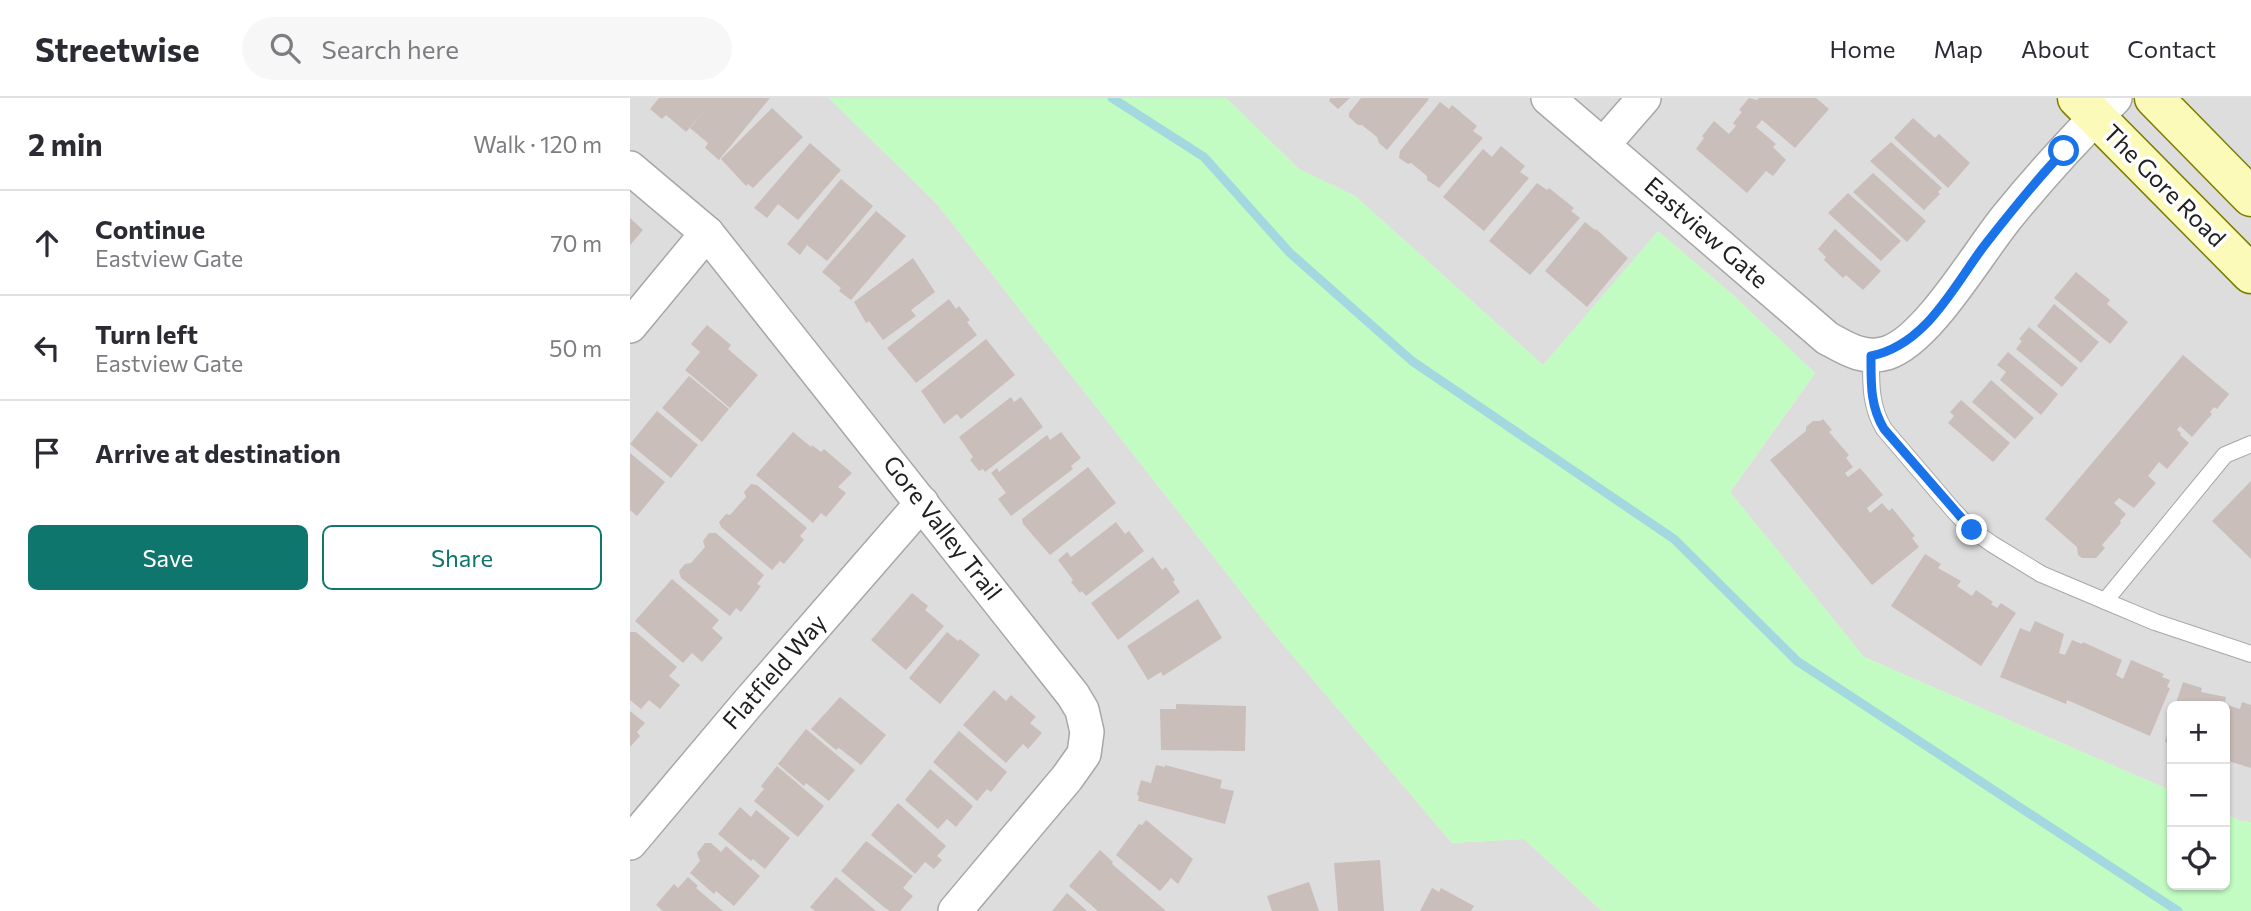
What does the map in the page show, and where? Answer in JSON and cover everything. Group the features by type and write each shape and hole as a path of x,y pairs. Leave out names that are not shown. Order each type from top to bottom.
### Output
{"main road":[{"path":"2154,98 2251,197"},
{"name":"The Gore Road","path":"2096,104 2251,274"}],"street":[{"name":"Eastview Gate","path":"1548,98 1827,338 1856,354 1871,356"},
{"path":"1603,145 1644,98"},
{"path":"1871,356 1890,352 1910,340 1933,317 2006,218 2055,160 2096,104"},
{"name":"Gore Valley Trail","path":"630,168 707,233 1073,695 1082,710 1087,732 1084,754 1068,778 955,911"},
{"path":"630,326 707,233"},
{"name":"Flatfield Way","path":"630,843 922,503"}],"lane":[{"path":"1871,356 1872,403 1877,417 1884,429 1972,530 2041,574 2155,622 2251,653"},
{"path":"2105,601 2225,455 2251,444"}],"shaded area":[{"path":"630,98 829,98 937,204 1275,635 1452,843 1524,839 1602,911 630,911"},
{"path":"1226,98 2251,98 2251,822 2230,816 2230,701 2167,701 2167,789 1864,657 1730,492 1815,373 1733,295 1659,232 1543,365 1355,196 1299,169"}],"green space":[{"path":"829,98 1226,98 1299,169 1355,196 1543,365 1658,231 1733,295 1815,373 1730,492 1864,657 2167,789 2167,890 2230,890 2230,816 2251,822 2251,911 1602,911 1524,839 1452,843 1275,635 937,204"}],"building":[{"path":"659,98 770,98 719,160 705,148 708,143 690,128 711,103 686,132 666,115 662,119 650,109"},
{"path":"1330,98 1350,98 1338,109 1329,101"},
{"path":"1361,98 1429,99 1387,150 1377,137 1349,117 1349,113"},
{"path":"1749,98 1816,98 1829,109 1795,148 1762,120 1756,127 1776,144 1773,147 1786,160 1773,176 1766,171 1747,193 1696,149 1714,121 1729,134 1736,126 1733,123 1742,112 1739,110"},
{"path":"1440,102 1449,109 1452,105 1477,126 1473,131 1483,138 1439,188 1411,163 1399,158 1400,151"},
{"path":"772,108 803,137 753,188 748,184 746,186 721,159"},
{"path":"1913,118 1935,138 1939,134 1970,163 1948,188 1894,138"},
{"path":"1891,142 1942,188 1938,192 1940,194 1924,210 1870,161"},
{"path":"810,143 841,170 798,220 778,204 767,218 754,208"},
{"path":"1501,146 1525,166 1520,172 1529,178 1484,231 1443,197 1483,149 1492,157"},
{"path":"1873,173 1926,221 1907,242 1853,192"},
{"path":"841,179 873,206 827,261 807,245 800,255 787,244"},
{"path":"1537,183 1547,190 1549,188 1574,208 1571,211 1580,218 1530,275 1489,241"},
{"path":"1848,193 1901,241 1881,261 1828,213"},
{"path":"876,211 906,236 851,300 822,272"},
{"path":"630,218 643,230 630,245"},
{"path":"1585,222 1628,258 1587,307 1545,271"},
{"path":"1835,229 1881,271 1863,290 1846,275 1843,278 1824,260 1826,257 1818,249"},
{"path":"913,258 935,292 911,310 916,316 883,340 869,321 866,323 854,302"},
{"path":"2076,272 2110,300 2107,304 2128,322 2110,344 2054,298"},
{"path":"949,299 956,309 959,306 970,320 967,322 977,335 916,383 887,348"},
{"path":"2054,304 2099,342 2081,363 2037,326"},
{"path":"707,325 731,345 728,349 758,375 730,408 685,370 700,352 691,344"},
{"path":"2029,327 2078,368 2062,387 2016,349 2022,341 2019,339"},
{"path":"986,339 1015,375 961,419 957,414 944,424 921,391"},
{"path":"2008,352 2058,394 2041,415 2000,380 2006,372 1997,365"},
{"path":"2183,355 2229,394 2217,409 2214,407 2210,412 2212,414 2192,437 2180,426 2177,430 2189,443 2167,469 2159,462 2148,476 2156,483 2134,508 2119,498 2114,503 2126,514 2121,523 2102,545 2105,548 2096,558 2082,558 2078,555 2077,547 2045,519"},
{"path":"689,376 729,409 702,442 662,408"},
{"path":"1991,380 2034,418 2015,439 1972,402"},
{"path":"1011,397 1014,402 1021,397 1043,427 985,472 983,469 979,471 970,460 973,457 959,437"},
{"path":"1961,400 2010,443 1993,462 1948,423 1954,416 1950,412"},
{"path":"657,411 698,445 671,478 630,444"},
{"path":"1823,419 1832,430 1829,432 1849,455 1846,458 1853,467 1845,473 1848,477 1860,468 1883,495 1867,508 1870,513 1882,503 1889,511 1892,508 1915,536 1912,538 1919,547 1872,585 1770,460 1806,431 1806,427 1813,421"},
{"path":"793,432 811,447 812,445 821,452 824,449 852,473 838,487 846,493 826,517 821,513 813,523 756,475"},
{"path":"1061,432 1081,458 1071,466 1073,469 1011,516 998,499 1006,493 991,473 997,468 999,472 1047,435 1050,440"},
{"path":"630,453 665,482 637,516 630,510"},
{"path":"1088,467 1116,503 1050,555 1023,524 1022,519"},
{"path":"2251,481 2251,559 2212,521"},
{"path":"751,484 757,485 807,528 800,536 804,540 784,564 780,561 772,570 721,527 719,522 726,514 730,515 746,497 744,492"},
{"path":"1116,522 1125,534 1129,531 1144,551 1086,596 1071,582 1073,580 1058,560 1067,552 1071,557"},
{"path":"709,533 716,533 764,575 757,584 761,586 741,612 736,608 730,616 681,578 679,571 685,564 691,563 705,547 703,541"},
{"path":"1925,554 1941,564 1938,568 1961,581 1957,586 1972,596 1976,590 1997,608 2001,603 2016,613 1981,666 1891,606"},
{"path":"1153,557 1162,570 1166,567 1180,592 1118,640 1091,603"},
{"path":"672,579 719,620 712,628 723,638 702,662 692,653 683,663 635,621"},
{"path":"912,593 928,606 925,610 944,626 906,670 871,640"},
{"path":"1198,599 1222,638 1163,676 1161,672 1148,680 1127,646"},
{"path":"2035,621 2064,634 2059,653 2065,655 2072,640 2082,644 2083,642 2122,660 2116,675 2123,679 2131,660 2164,674 2162,677 2170,680 2167,687 2170,688 2150,736 2067,700 2066,704 2000,677 2020,628 2030,632"},
{"path":"630,632 636,632 677,667 669,676 680,685 660,709 649,700 641,709 630,700"},
{"path":"947,632 980,655 940,704 909,678"},
{"path":"2183,682 2202,688 2201,692 2226,697 2225,701 2177,701"},
{"path":"994,690 1006,701 1011,695 1036,717 1030,723 1042,733 1028,749 1023,744 1006,763 963,725"},
{"path":"840,697 886,735 861,765 839,748 836,750 811,729"},
{"path":"2242,702 2251,705 2251,768 2230,762 2230,706 2240,709"},
{"path":"1176,704 1246,706 1245,751 1161,750 1160,709 1176,709"},
{"path":"630,711 645,723 637,732 640,736 630,747"},
{"path":"806,729 855,770 829,801 806,783 804,786 778,764"},
{"path":"959,731 1007,772 991,792 987,789 977,801 933,762"},
{"path":"1156,765 1222,780 1220,788 1234,791 1225,824 1138,801 1141,780 1151,783"},
{"path":"777,766 824,806 798,837 754,801 764,789 761,786"},
{"path":"930,769 973,806 956,827 947,819 938,829 905,800"},
{"path":"898,803 946,846 937,856 942,860 934,869 925,862 915,874 871,835"},
{"path":"740,807 751,817 756,810 790,838 765,869 718,834"},
{"path":"1146,820 1193,859 1178,884 1171,878 1160,891 1116,855 1139,824 1142,825"},
{"path":"866,841 913,876 903,888 913,896 900,911 885,908 841,871"},
{"path":"705,843 711,843 721,852 726,846 760,876 734,906 716,891 714,894 690,873 700,861 697,853"},
{"path":"1100,850 1112,864 1166,911 1098,911 1069,886"},
{"path":"1380,860 1384,911 1338,911 1334,863"},
{"path":"688,877 698,886 696,888 723,911 663,911 656,905 674,884 678,888"},
{"path":"836,877 876,911 815,911 810,907"},
{"path":"1309,882 1319,911 1272,911 1267,896"},
{"path":"1432,888 1439,892 1441,888 1474,906 1471,911 1420,911"},
{"path":"1067,893 1087,911 1052,911"}],"waterway":[{"path":"1112,98 1204,157 1290,253 1412,361 1674,539 1797,661 2178,911"}],"route":[{"path":"1972,530 1884,429 1877,417 1872,403 1871,356 1890,352 1910,340 1933,317 2006,218 2064,151"}]}
